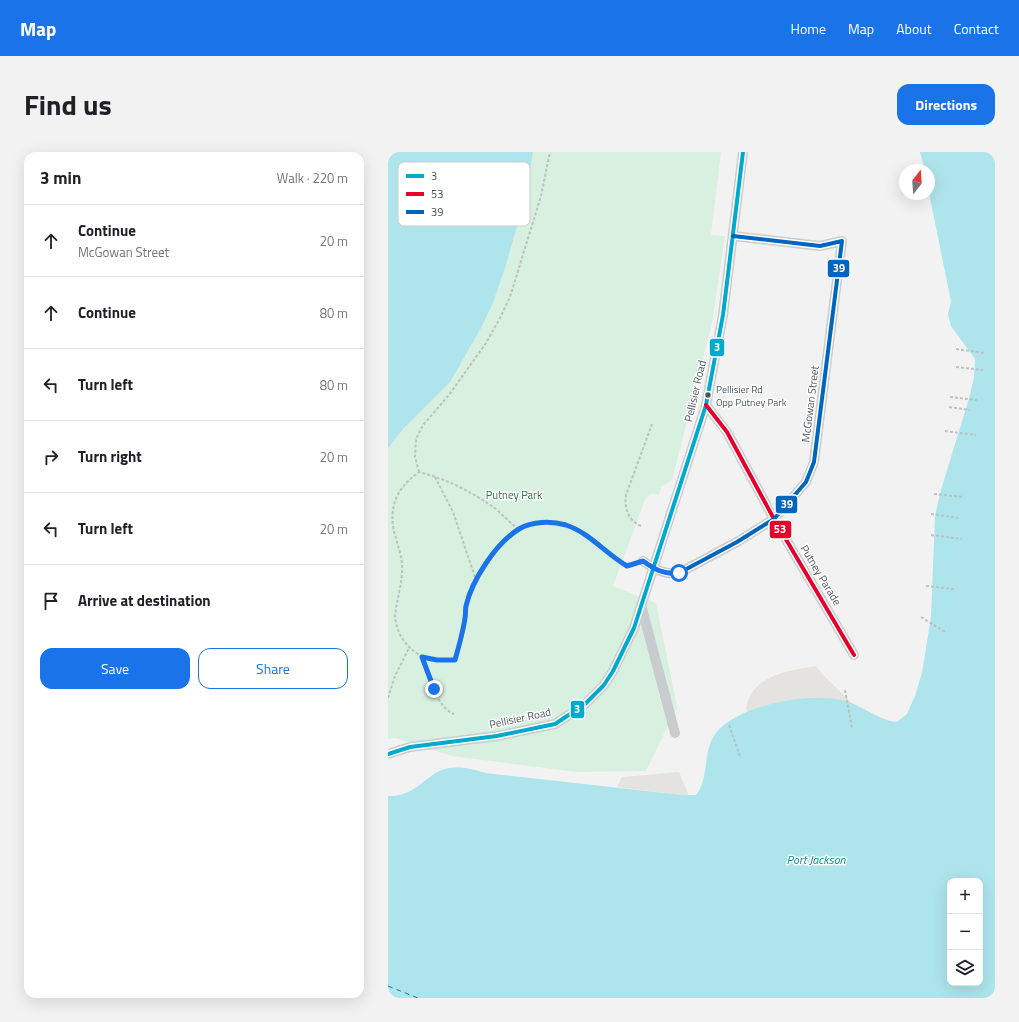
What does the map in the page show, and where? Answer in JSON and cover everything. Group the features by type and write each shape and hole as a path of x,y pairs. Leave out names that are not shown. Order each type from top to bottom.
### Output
{"street":[{"name":"Pellisier Road","path":"388,754 410,747 497,736 555,724 584,705 604,684 634,628 652,568 706,405 723,315 743,152"},
{"name":"McGowan Street","path":"643,561 652,568 670,574 679,573 737,542 774,519 806,482 814,462 842,241 820,246 733,236"},
{"name":"Putney Parade","path":"706,405 727,432 774,519 854,655"},
{"path":"641,605 675,733"}],"path":[{"path":"419,472 415,457 416,439 423,425 449,395 486,343 510,297 541,196 550,152"},
{"path":"956,349 985,353"},
{"path":"956,367 983,370"},
{"path":"950,397 977,400"},
{"path":"949,407 970,410"},
{"path":"641,526 636,524 627,514 624,504 652,424"},
{"path":"945,431 976,435"},
{"path":"419,472 434,476 460,487 481,499 519,529"},
{"path":"419,472 406,482 396,496 393,526 399,543 402,564 402,584 395,616 399,633 409,648 422,657 437,660 455,660 466,606 476,580 485,564 505,541 519,529 538,522 565,525 577,530 591,539 627,566 643,561"},
{"path":"434,476 453,512 476,580"},
{"path":"934,494 964,497"},
{"path":"931,514 959,518"},
{"path":"931,535 962,539"},
{"path":"926,586 954,589"},
{"path":"921,618 945,632"},
{"path":"388,698 395,676 409,648"},
{"path":"422,657 441,704 446,711 454,714"},
{"path":"845,690 852,728"},
{"path":"729,725 740,756"}],"green space":[{"name":"Putney Park","path":"533,152 721,152 711,235 725,236 712,323 672,480 661,487 659,495 652,493 646,497 613,586 656,603 677,707 646,771 577,772 452,756 396,738 388,739 388,448 466,352 481,328 493,303 517,226 530,226 530,170"}],"sand":[{"path":"816,666 824,676 853,704 827,698 813,698 787,701 748,712 746,709 750,696 764,681 780,674"},
{"path":"679,772 689,796 617,787 622,777"}],"water":[{"path":"388,152 533,152 530,170 530,162 398,162 398,226 517,226 493,303 481,328 450,382 404,428 388,448"},
{"name":"Port Jackson","path":"920,152 995,152 995,998 388,998 388,796 396,796 409,792 437,772 455,767 468,768 486,773 682,795 696,795 703,781 709,747 716,733 726,723 757,708 793,700 827,698 849,702 889,721 897,722 907,714 915,696 922,673 931,617 935,516 941,490 970,395 974,377 975,359 951,326 948,314 951,301 930,200 935,200 935,164 923,164"}],"ferry route":[{"path":"388,986 418,998"}],"transit line":[{"name":"3","path":"388,754 410,747 497,736 555,724 584,705 604,685 613,671 634,628 706,405 723,315 743,152"},
{"name":"39","path":"643,561 660,571 679,573 737,542 774,519 806,482 814,462 842,241 820,246 733,236"},
{"name":"53","path":"706,405 727,432 774,519 854,655"}],"place":[{"name":"Pellisier Rd Opp Putney Park","path":"708,395"}],"route":[{"path":"434,689 422,657 437,660 455,660 466,606 476,580 485,564 505,541 519,529 538,522 565,525 577,530 591,539 608,551 622,564 627,566 643,561 652,568 663,573 679,573"}]}
